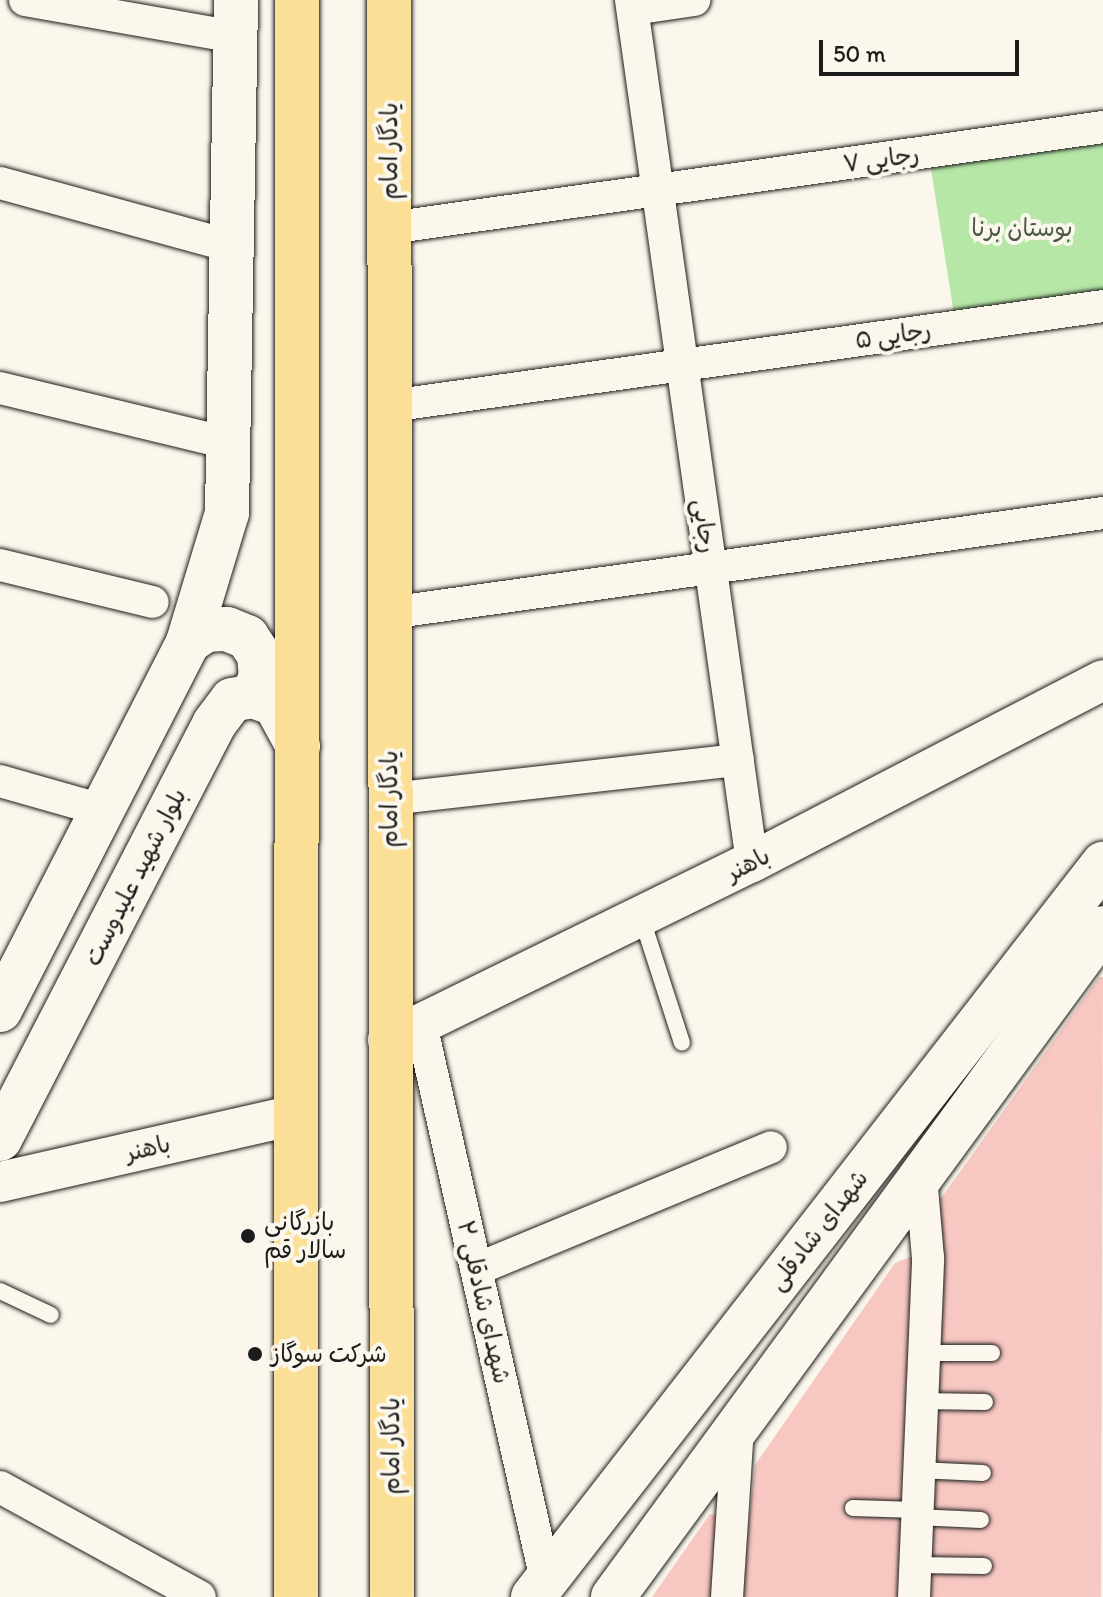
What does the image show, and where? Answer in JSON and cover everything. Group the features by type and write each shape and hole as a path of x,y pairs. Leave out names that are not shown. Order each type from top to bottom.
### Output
{"main road":[{"path":"296,1597 297,0"},
{"name":"یادگار امام","path":"389,0 389,799 405,1032 392,1597"},
{"path":"0,1010 12,963 102,810 188,642 227,513 235,18"},
{"path":"188,642 206,630 227,629 247,637 260,665 253,696 275,704 298,746"},
{"name":"بلوار شهید علیدوست","path":"0,1139 214,724 232,700 253,696"},
{"name":"شهدای شادقلی","path":"540,1588 1103,864"},
{"name":"شهدای شادقلی","path":"613,1597 1103,928"},
{"path":"938,1077 973,1104"}],"street":[{"path":"25,0 235,18"},
{"path":"632,4 694,0"},
{"name":"رجایی","path":"632,4 752,862"},
{"name":"رجایی ۷","path":"389,228 1103,127"},
{"path":"0,183 231,246"},
{"name":"رجایی ۵","path":"390,406 1103,306"},
{"path":"0,388 227,443"},
{"path":"389,613 1103,513"},
{"path":"0,565 153,602"},
{"name":"باهنر","path":"405,1032 752,862 1103,680"},
{"path":"1052,709 1103,695"},
{"path":"389,799 738,760"},
{"path":"0,781 102,810"},
{"name":"شهدای شادقلی ۲","path":"405,1032 477,1269 540,1588"},
{"name":"باهنر","path":"0,1182 296,1115"},
{"path":"477,1269 771,1147"},
{"path":"914,1581 928,1258 921,1177"},
{"path":"727,1597 738,1428"},
{"path":"0,1487 200,1597"}],"lane":[{"path":"641,916 682,1043"},
{"path":"0,1291 51,1315"},
{"path":"923,1353 992,1353"},
{"path":"921,1401 985,1402"},
{"path":"918,1470 983,1473"},
{"path":"853,1508 981,1520"},
{"path":"914,1581 984,1566"}],"green space":[{"name":"بوستان برنا","path":"1103,140 1103,292 954,314 930,163"}],"building":[{"path":"1099,977 1103,977 1101,1597 928,1597 940,1348 939,1201"},
{"path":"910,1257 914,1261 905,1503 848,1503 848,1514 904,1515 901,1597 741,1597 755,1465 895,1263"},
{"path":"710,1514 727,1518 716,1597 652,1597"}],"place":[{"name":"بازرگانی سالار قم","path":"248,1236"},
{"name":"شرکت سوگاز","path":"255,1354"}]}
